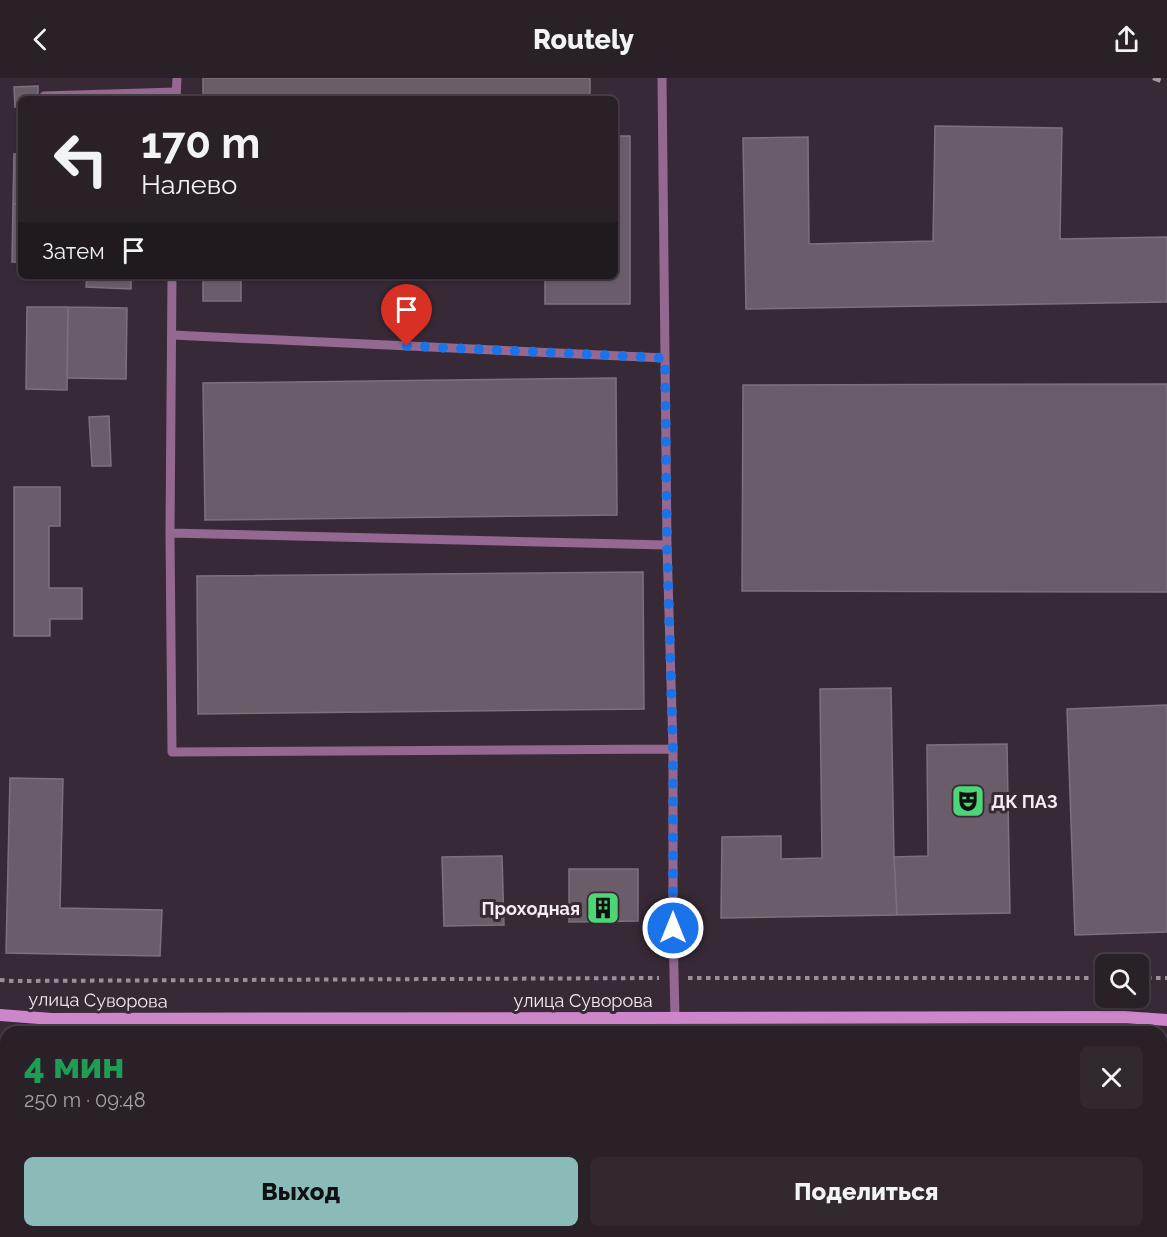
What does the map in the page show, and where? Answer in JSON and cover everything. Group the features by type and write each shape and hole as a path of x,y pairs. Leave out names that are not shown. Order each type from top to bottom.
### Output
{"street":[{"name":"улица Суворова","path":"0,1015 52,1019 1124,1017 1167,1020"},
{"path":"675,1018 675,1026"}],"lane":[{"path":"44,96 176,95 177,78"},
{"path":"662,78 675,1018"},
{"path":"172,279 170,533 172,752 673,749"},
{"path":"172,335 665,358"},
{"path":"170,533 667,545"}],"path":[{"path":"0,980 1095,978"},
{"path":"1149,978 1167,978"}],"building":[{"path":"203,78 590,78 590,96 203,96"},
{"path":"38,86 38,96 18,96 18,107 15,107 14,87"},
{"path":"935,126 1062,128 1060,239 1167,237 1167,302 746,309 743,138 808,137 809,244 933,241"},
{"path":"618,136 630,136 630,304 545,304 545,279 618,279"},
{"path":"14,154 18,154 18,204 13,204"},
{"path":"13,204 18,204 18,262 12,262"},
{"path":"87,279 131,279 131,289 86,287"},
{"path":"203,279 241,279 241,301 203,301"},
{"path":"27,307 68,307 67,390 26,389"},
{"path":"68,307 127,308 126,379 67,378"},
{"path":"616,378 617,515 205,520 203,383"},
{"path":"1167,384 1167,592 742,591 743,385"},
{"path":"109,416 111,466 92,466 89,417"},
{"path":"14,487 60,487 60,526 49,526 49,588 82,588 82,619 50,619 50,636 14,636"},
{"path":"643,572 644,709 198,714 197,576"},
{"path":"891,688 897,915 721,918 722,837 781,836 781,859 822,858 820,689"},
{"path":"1167,705 1167,932 1075,935 1067,709"},
{"name":"ДК ПАЗ","path":"1007,744 1010,913 897,915 894,857 928,856 927,745"},
{"path":"10,778 63,779 60,908 162,910 160,956 6,953"},
{"path":"502,856 504,925 444,926 442,857"},
{"name":"Проходная","path":"569,869 638,869 638,921 569,922"}],"railway":[{"path":"1153,78 1167,83"}],"place":[{"name":"ДК ПАЗ","path":"968,801"},
{"name":"Проходная","path":"603,908"}],"route":[{"path":"407,346 665,358 667,545 673,749 673,928"}]}
